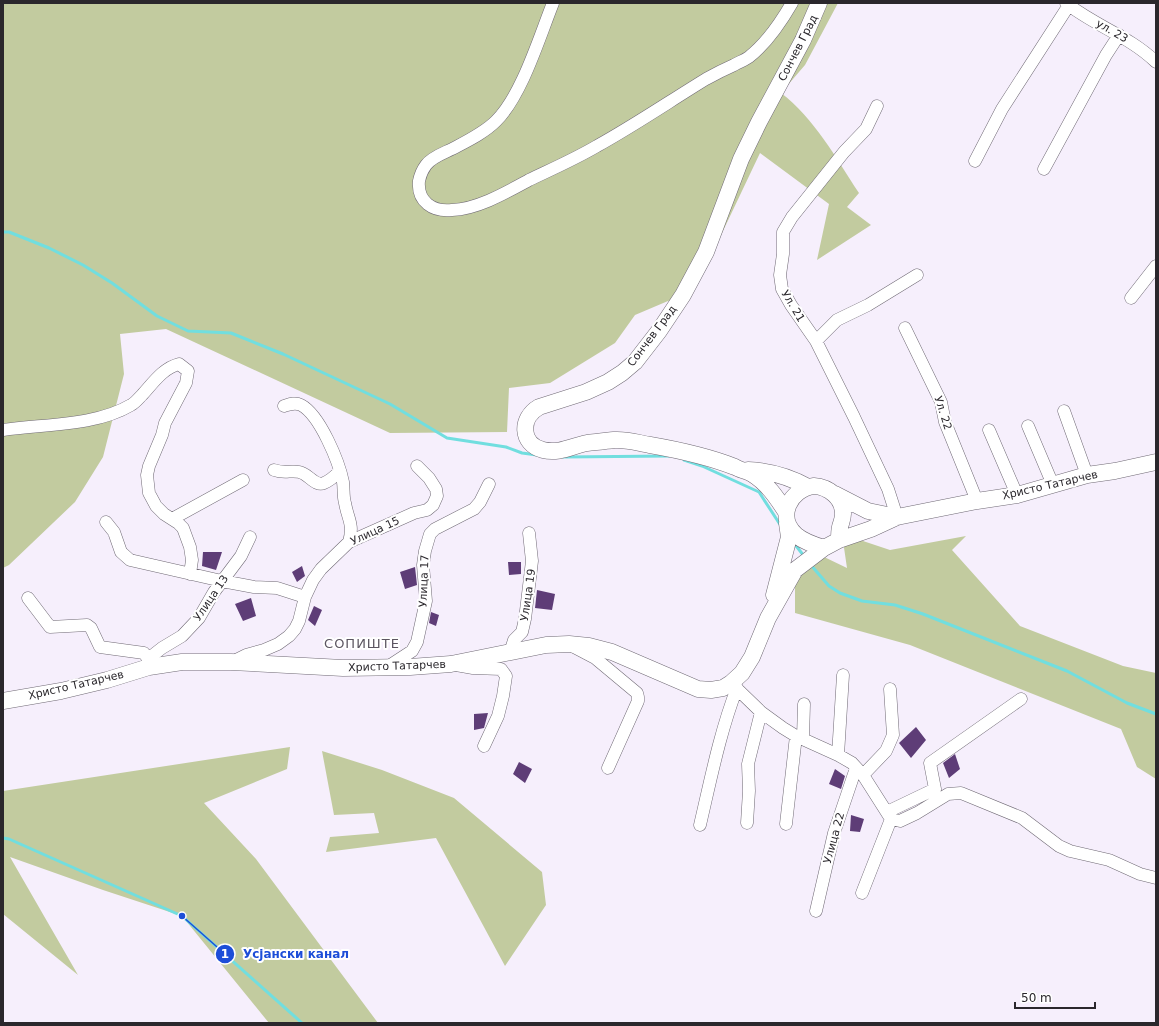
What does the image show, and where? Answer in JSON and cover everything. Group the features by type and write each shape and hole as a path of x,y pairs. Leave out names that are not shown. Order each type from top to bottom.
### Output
{"main road":[{"name":"Сончев Град","path":"740,469 713,458 627,440 586,444 560,451 543,450 532,444 527,436 525,426 528,416 533,410 586,392 608,382 622,373 635,362 659,331 683,295 706,252 741,159 759,122 804,40 819,3"},
{"name":"Христо Татарчев","path":"839,540 897,517 977,501 1017,495 1087,475 1115,471 1156,462"},
{"path":"740,469 774,474 796,480 808,487"},
{"path":"740,469 752,474 773,493 787,516 790,529 796,535 809,544 824,548 839,540 843,514 839,500 835,494 825,488 820,486 802,489 791,498 787,516"},
{"name":"Христо Татарчев","path":"835,494 868,511 897,517"},
{"name":"Христо Татарчев","path":"3,701 61,691 107,680 148,663 231,662 343,668 410,668 451,664 546,645 569,644 589,646 612,652 698,689 711,690 724,688 734,685 742,673 752,657 768,618 789,542 787,516"},
{"name":"Христо Татарчев","path":"768,618 795,570 824,548"}],"street":[{"path":"553,3 516,94 496,121 479,134 426,164 421,174 419,186 425,202 431,208 439,210 452,210 466,208 492,198 597,147 708,78 747,58 759,49 768,38 792,3"},
{"path":"975,161 1002,109 1068,4"},
{"name":"ул. 23","path":"1068,4 1136,45 1156,62"},
{"path":"1044,169 1106,55 1119,35"},
{"name":"Ул. 21","path":"877,106 866,129 844,152 792,217 782,232 783,254 780,274 782,289 791,305 816,341 888,490 897,517"},
{"path":"1131,298 1156,266"},
{"path":"816,341 837,320 868,305 917,274"},
{"name":"Ул. 22","path":"905,328 941,402 945,422 977,501"},
{"path":"3,430 94,420 115,413 133,404 165,370 172,366 179,364 188,370 186,383 165,423 147,475 149,493 156,506 164,514 178,523 182,528 190,547 192,560 190,574"},
{"path":"284,406 294,403 300,405 310,413 321,428 333,451 343,482 345,503 352,531 349,542"},
{"path":"1064,411 1087,475"},
{"path":"1028,426 1053,485"},
{"path":"989,430 1017,495"},
{"name":"Улица 15","path":"231,662 246,654 278,644 289,636 299,621 305,597 313,580 321,569 349,542 414,513 427,510 433,504 437,496 436,489 429,478 417,466"},
{"path":"274,470 282,473 299,471 306,474 317,484 324,483 339,472"},
{"path":"172,519 243,480"},
{"name":"Улица 17","path":"386,668 412,651 417,642 426,601 423,565 430,534 434,528 474,509 480,502 489,484"},
{"path":"106,522 114,532 120,552 130,560 222,581 277,588 305,597"},
{"name":"Улица 19","path":"510,653 514,640 522,632 525,619 532,561 529,533"},
{"name":"Улица 13","path":"148,663 162,648 182,636 199,618 222,581 241,556 250,537"},
{"path":"28,598 50,627 87,625 91,628 100,646 144,654 148,663"},
{"path":"569,644 595,658 636,693 638,697 638,701 608,768"},
{"path":"451,664 473,668 501,669 506,676 498,716 484,746"},
{"path":"838,755 843,675"},
{"path":"734,685 761,712 783,728 838,755 860,771 889,815 900,821 917,813 948,794 961,793 1022,818 1059,846 1070,851 1109,860 1140,874 1156,878"},
{"path":"700,825 734,685"},
{"name":"Улица 22","path":"816,911 834,833 860,771 886,751 893,735 890,689"},
{"path":"862,893 889,815 935,788 930,764 1021,698"},
{"path":"786,824 804,704"},
{"path":"747,823 749,791 748,764 761,712"}],"green space":[{"path":"3,3 838,3 805,65 781,93 804,114 814,126 859,193 847,207 871,225 817,260 829,204 760,153 713,252 681,298 668,301 635,315 615,343 550,383 509,388 507,432 390,433 166,329 120,334 124,374 103,457 75,502 9,565 3,568"},
{"path":"842,534 890,550 966,536 952,550 1020,626 1123,666 1156,673 1156,779 1137,767 1121,729 910,645 795,613 795,576 820,555 847,568"},
{"path":"290,747 287,769 204,803 256,859 378,1023 269,1023 182,916 10,857 78,975 3,914 3,791"},
{"path":"322,751 382,770 454,798 542,872 546,905 505,966 436,838 326,852 330,837 379,833 374,813 334,815"}],"building":[{"path":"203,552 222,552 216,570 202,566"},
{"path":"508,562 521,562 521,574 509,575"},
{"path":"302,566 305,576 297,582 292,572"},
{"path":"415,567 417,585 405,589 400,572"},
{"path":"537,590 555,594 552,610 535,608"},
{"path":"251,598 256,616 243,621 235,604"},
{"path":"314,606 322,610 315,626 308,620"},
{"path":"431,612 439,615 436,626 429,623"},
{"path":"488,713 484,728 474,730 474,714"},
{"path":"916,727 926,740 911,758 899,743"},
{"path":"955,754 960,769 949,778 943,763"},
{"path":"519,762 532,769 525,783 513,774"},
{"path":"835,769 845,776 841,789 829,784"},
{"path":"851,815 864,819 860,832 850,831"}],"waterway":[{"path":"3,232 9,232 49,248 83,265 112,283 157,316 188,331 231,333 283,354 390,404 447,438 506,447 522,453 537,455"},
{"path":"563,457 669,456"},
{"path":"684,460 702,466 759,492 781,526"},
{"path":"793,542 804,556"},
{"path":"810,564 829,586 840,593 862,601 895,605 923,614 1067,671 1127,703 1156,714"},
{"path":"3,838 9,839 182,916 302,1023"}],"place":[{"name":"Усјански канал","path":"182,916"}],"district":[{"name":"СОПИШТЕ","path":"362,643"}]}
